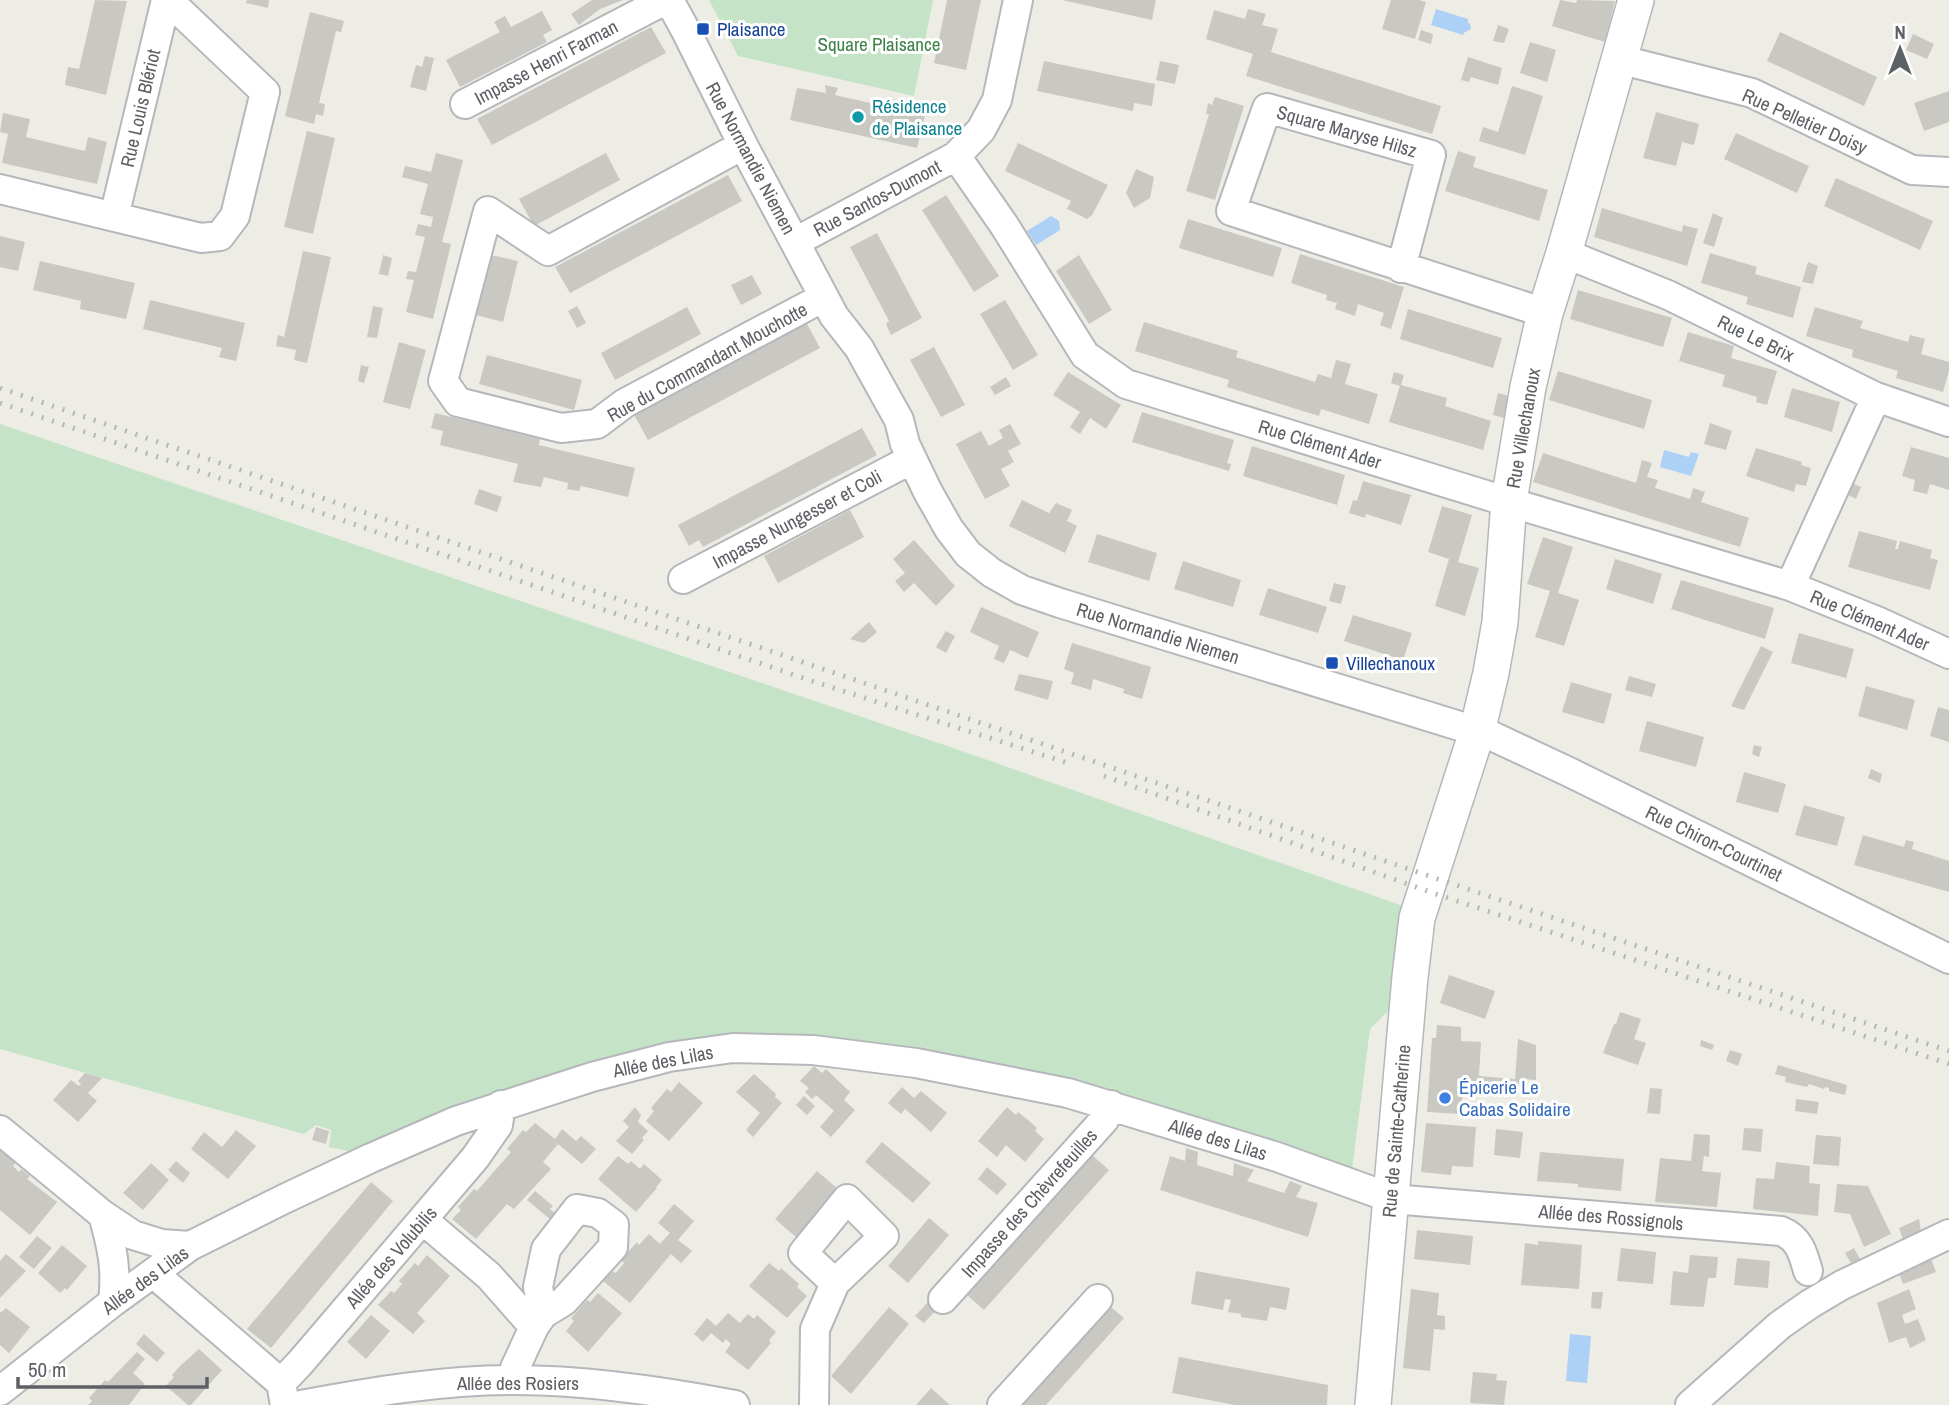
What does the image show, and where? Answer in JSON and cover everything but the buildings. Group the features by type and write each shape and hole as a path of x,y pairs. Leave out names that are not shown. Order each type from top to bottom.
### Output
{"street":[{"name":"Rue Louis Blériot","path":"114,217 167,0"},
{"path":"0,189 201,238 220,236 235,216 265,92 167,0"},
{"name":"Impasse Henri Farman","path":"465,104 667,0"},
{"name":"Rue Normandie Niemen","path":"667,0 686,31 829,306 859,348 899,420 909,452 928,492 949,529 968,554 992,573 1022,590 1477,732"},
{"name":"Rue Santos-Dumont","path":"795,242 956,156 981,130 997,100 1018,0"},
{"name":"Rue Villechanoux","path":"1436,860 1477,732 1491,673 1500,622 1509,501 1528,387 1545,313 1636,0"},
{"name":"Rue Pelletier Doisy","path":"1618,58 1752,93 1912,170 1949,172"},
{"name":"Square Maryse Hilsz","path":"1401,268 1431,155 1267,108 1231,211 1401,268 1545,313"},
{"name":"Rue du Commandant Mouchotte","path":"743,145 548,251 488,211 443,382 458,402 561,428 597,424 625,403 829,306"},
{"name":"Rue Clément Ader","path":"956,156 1004,225 1085,355 1126,384 1790,586 1878,621 1949,654"},
{"name":"Rue Le Brix","path":"1564,253 1668,295 1876,397 1949,422"},
{"name":"Rue Clément Ader","path":"1790,586 1876,397"},
{"name":"Impasse Nungesser et Coli","path":"683,579 909,452"},
{"name":"Rue Chiron-Courtinet","path":"1477,732 1492,736 1569,772 1949,959"},
{"name":"Rue de Sainte-Catherine","path":"1373,1405 1413,940 1417,918 1436,860"},
{"name":"Allée des Lilas","path":"0,1391 113,1302 190,1246 371,1158 456,1121 592,1077 669,1057 733,1048 813,1051 916,1063 1068,1093 1277,1157 1391,1197"},
{"name":"Allée des Volubilis","path":"283,1394 475,1158 498,1125 501,1105"},
{"name":"Impasse des Chèvrefeuilles","path":"943,1299 1104,1120 1111,1105"},
{"path":"0,1130 103,1215 133,1235 147,1240 190,1246"},
{"name":"Allée des Rossignols","path":"1391,1197 1781,1231 1796,1240 1808,1270"},
{"path":"103,1215 115,1263 113,1302"},
{"path":"423,1220 538,1320 515,1368 513,1380"},
{"path":"1690,1405 1780,1325 1810,1304 1842,1285 1949,1234"},
{"path":"153,1273 283,1394"},
{"path":"814,1405 816,1329 835,1283"},
{"path":"1002,1405 1098,1299"},
{"name":"Allée des Rosiers","path":"301,1405 397,1389 454,1393 513,1380 598,1384 735,1405"}],"green space":[{"name":"Square Plaisance","path":"709,0 933,0 914,96 738,56"},
{"path":"0,424 956,749 1406,907 1391,1008 1370,1029 1352,1169 1183,1113 1072,1081 910,1048 842,1038 730,1035 649,1048 541,1078 454,1108 353,1152 329,1147 331,1130 316,1125 304,1134 0,1049"}],"water":[{"path":"1436,9 1468,19 1471,29 1463,35 1431,25"},
{"path":"1051,216 1059,221 1060,230 1036,245 1027,231"},
{"path":"1664,450 1689,457 1691,452 1699,454 1691,476 1660,467"},
{"path":"1570,1334 1591,1336 1587,1383 1566,1381"}],"railway":[{"path":"0,388 1949,1051"},
{"path":"0,403 815,682 1071,764"},
{"path":"1104,776 1433,893 1949,1064"}],"place":[{"name":"Plaisance","path":"703,29"},
{"name":"Résidence de Plaisance","path":"858,117"},
{"name":"Villechanoux","path":"1332,663"},
{"name":"Épicerie Le Cabas Solidaire","path":"1445,1098"}]}
